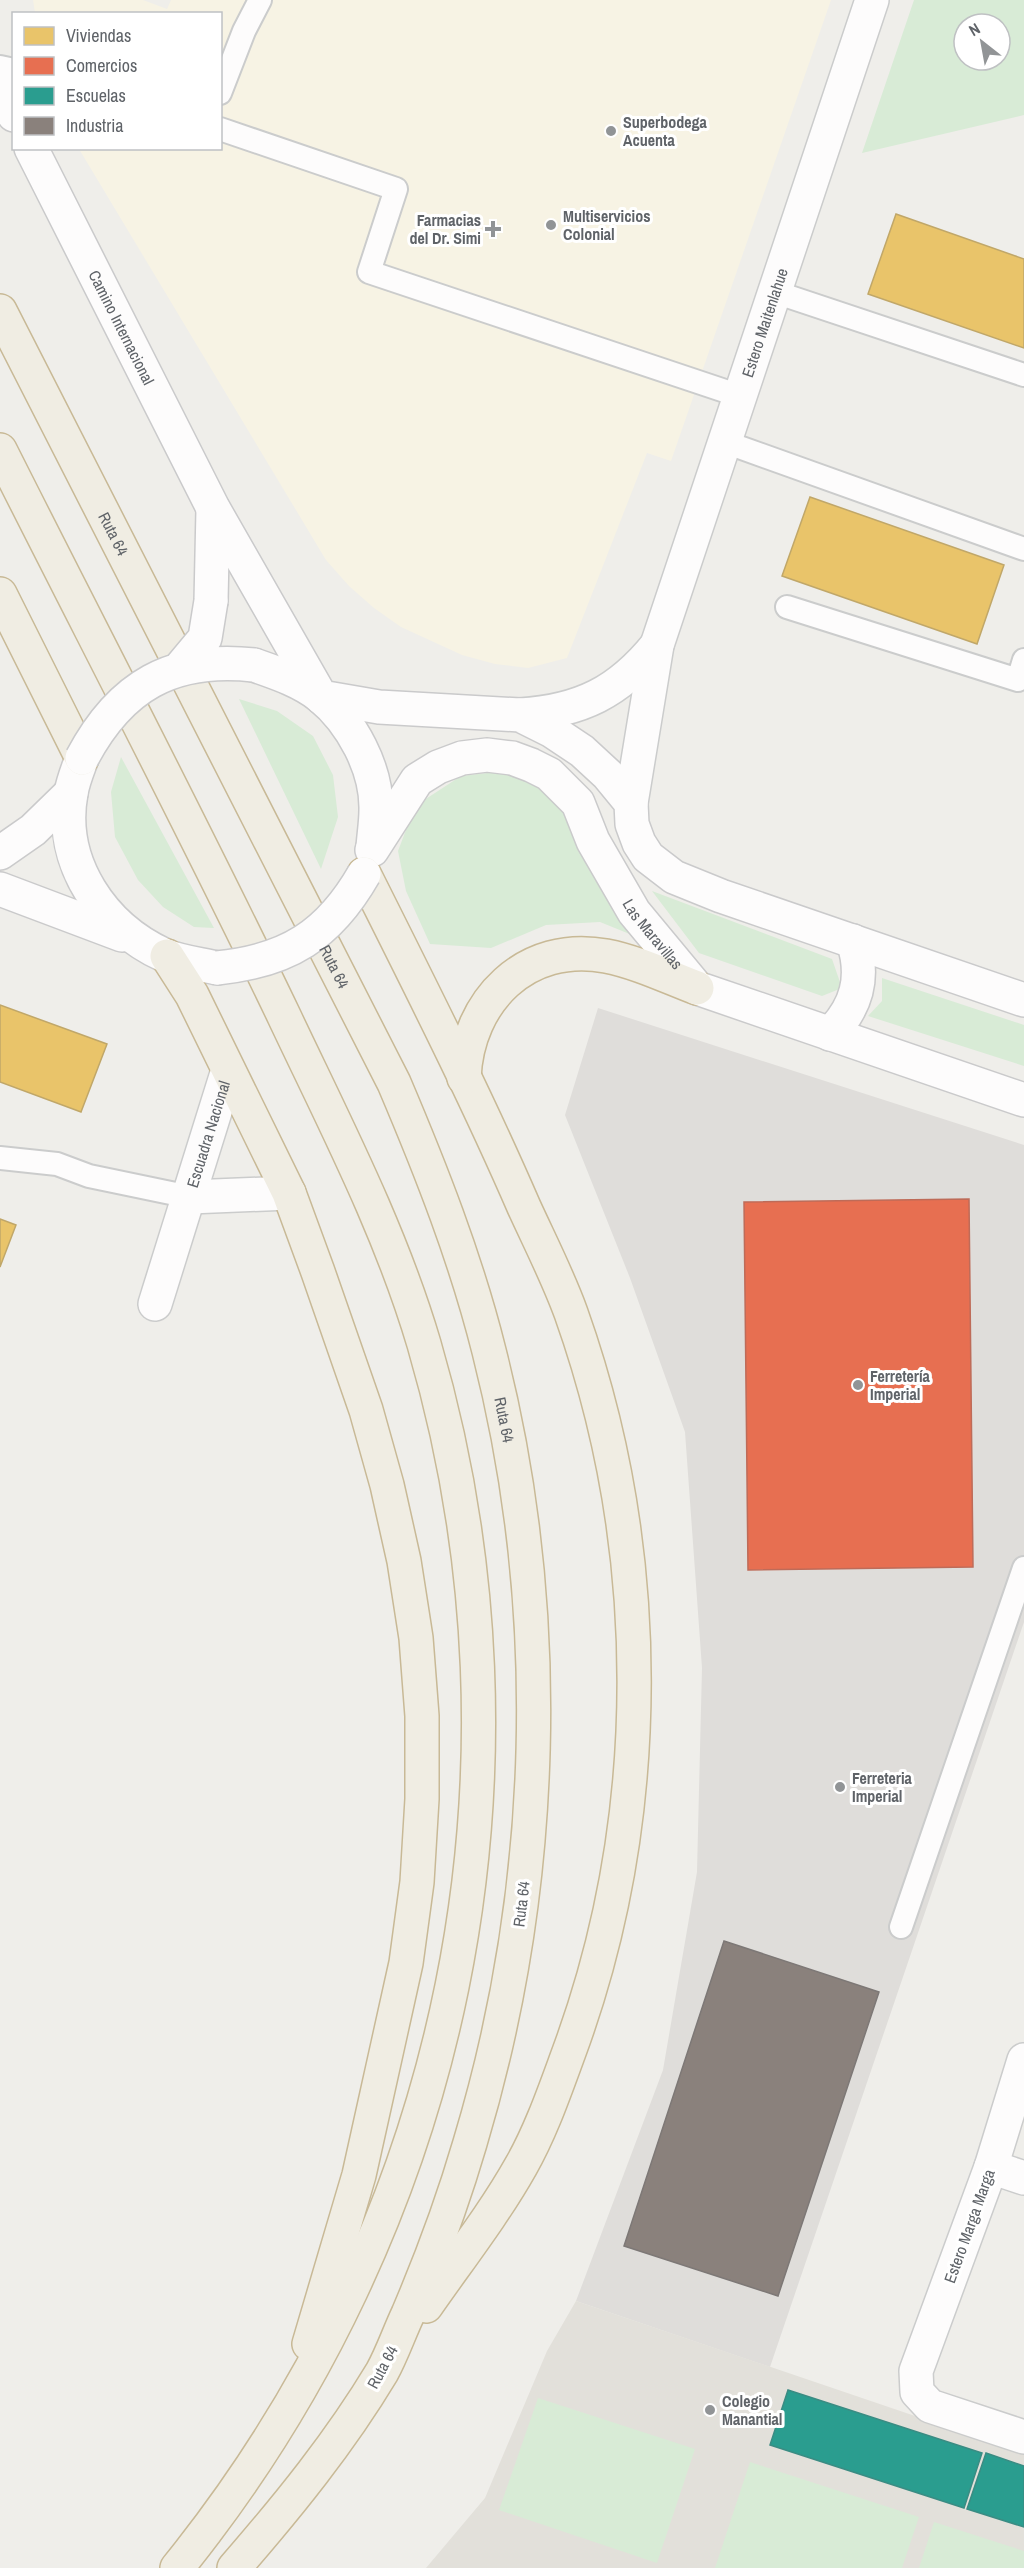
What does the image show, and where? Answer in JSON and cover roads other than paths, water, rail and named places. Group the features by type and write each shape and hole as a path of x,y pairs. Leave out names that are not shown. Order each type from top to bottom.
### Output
{"highway":[{"name":"Ruta 64","path":"0,311 394,1083 431,1171 463,1260 489,1352 510,1446 524,1541 533,1694 530,1823 520,1918 504,2011 482,2103 459,2182 422,2282 383,2369 327,2454 279,2517 234,2568"},
{"path":"0,450 237,919 364,1183 396,1261 423,1341 445,1423 461,1506 473,1590 478,1674 479,1759 474,1850 462,1941 444,2031 420,2119 389,2206 353,2290 293,2401 218,2516 177,2568"},
{"path":"0,594 82,758"},
{"path":"368,862 570,1309 594,1383 612,1458 625,1535 632,1613 634,1690 631,1772 620,1854 605,1934 583,2013 555,2090 522,2165 383,2369"},
{"path":"464,1078 465,1055 480,1012 510,979 529,967 554,958 580,954 606,956 697,988"},
{"path":"166,956 192,995 289,1193 366,1410 387,1485 404,1561 416,1638 422,1716 422,1787 417,1882 406,1964 359,2175 293,2401"}],"street":[{"name":"Estero Maitenlahue","path":"631,803 657,645 872,0"},
{"path":"0,88 12,111"},
{"name":"Camino Internacional","path":"31,150 213,508 321,697"},
{"name":"Camino Internacional","path":"180,668 205,638 212,601 213,508"},
{"name":"Estero Maitenlahue","path":"520,716 547,714 598,697 621,683 657,645"},
{"path":"135,940 104,911 82,875 71,835 71,793 82,758 98,728 121,702 149,681 180,668 204,663 254,665 289,677 321,697 350,728 368,766 376,807 368,862"},
{"path":"321,697 379,707 520,716 552,731 582,751 608,775 631,803 632,824 639,843 660,868 722,896 1024,1000"},
{"name":"Las Maravillas","path":"135,940 166,956 217,968 247,965 276,956 304,943 328,924 348,901 368,862 417,780 438,766 462,758 487,755 512,758 549,774 578,803 593,841 634,912 697,988 1024,1100"},
{"path":"0,853 33,830 71,793"},
{"path":"0,889 135,940"},
{"path":"830,1034 842,1021 857,991 859,966 854,941"},
{"name":"Escuadra Nacional","path":"155,1304 228,1070"},
{"name":"Escuadra Nacional","path":"190,1197 289,1193"},
{"name":"Estero Marga Marga","path":"1024,2060 991,2167 916,2371 917,2392 930,2406 1024,2437"},
{"path":"991,2167 1024,2178"}],"lane":[{"path":"222,88 244,31 260,0"},
{"path":"222,130 396,189 369,272 740,396"},
{"path":"775,292 1024,375"},
{"path":"725,442 1024,549"},
{"path":"787,607 1018,680 1024,660"},
{"path":"0,1158 57,1164 89,1176 190,1197"},
{"path":"901,1927 1024,1568"}],"place":[{"name":"Superbodega Acuenta","path":"611,131"},
{"name":"Multiservicios Colonial","path":"551,225"},
{"name":"Farmacias del Dr. Simi","path":"493,229"},
{"name":"Ferretería Imperial","path":"858,1385"},
{"name":"Ferreteria Imperial","path":"840,1787"},
{"name":"Colegio Manantial","path":"710,2410"}]}
